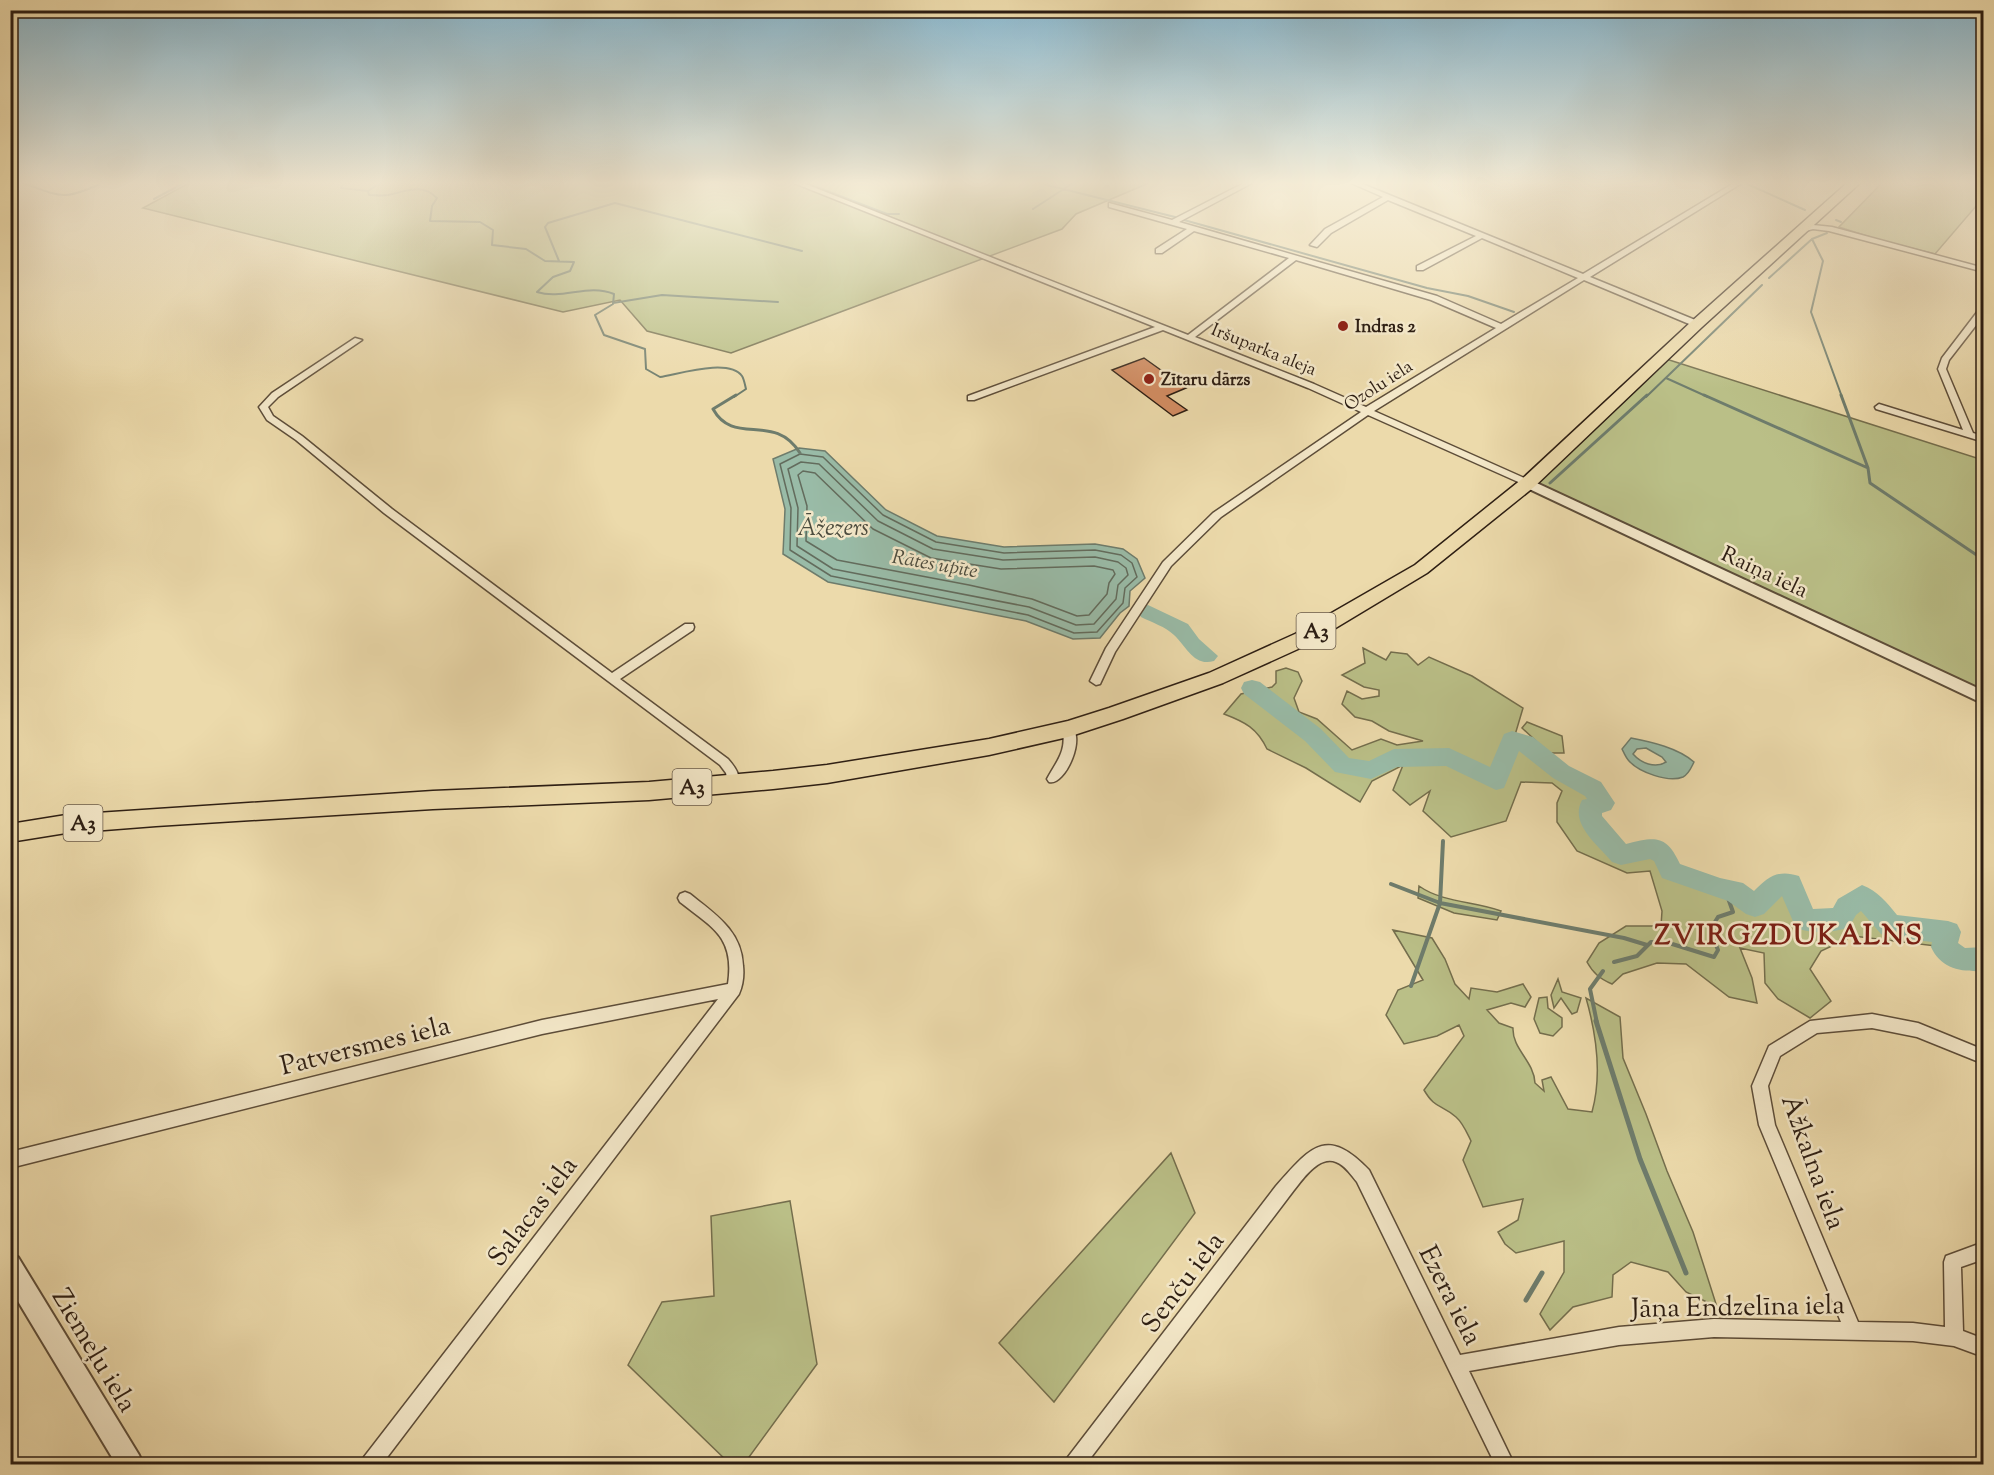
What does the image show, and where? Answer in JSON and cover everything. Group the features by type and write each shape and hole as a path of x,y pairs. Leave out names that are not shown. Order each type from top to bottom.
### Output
{"highway":[{"name":"A3","path":"10,833 66,824 156,817 433,800 649,791 733,784 826,774 989,747 1068,729 1225,674 1302,639 1421,569 1528,483 1697,324 1778,252"}],"street":[{"name":"Iršuparka aleja","path":"971,252 1369,410 1528,483"},
{"path":"1272,252 1434,298 1501,327"},
{"path":"1420,268 1451,252"},
{"path":"1520,252 1697,324"},
{"name":"Ozolu iela","path":"1096,681 1110,651 1167,564 1217,515 1369,410 1624,252"},
{"path":"1916,252 1983,270"},
{"path":"1190,338 1294,258"},
{"path":"1969,434 1942,369 1945,360 1983,309"},
{"path":"972,398 1164,327"},
{"path":"358,340 275,395 263,407 270,418 299,438 379,505 470,574 724,762 732,772 733,784"},
{"path":"1879,407 1983,439"},
{"name":"Raiņa iela","path":"1528,483 1983,698"},
{"path":"613,678 689,627"},
{"path":"1053,779 1068,757 1072,738 1068,729"},
{"path":"685,898 729,934 736,950 738,968 734,989"},
{"name":"Patversmes iela","path":"10,1160 542,1027 734,989"},
{"name":"Salacas iela","path":"371,1464 734,989"},
{"name":"Āžkalna iela","path":"1853,1330 1767,1125 1760,1086 1774,1051 1815,1026 1872,1021 1918,1030 1983,1057"},
{"name":"Senču iela","path":"1079,1463 1282,1192 1314,1157 1330,1151 1342,1156"},
{"name":"Ezera iela","path":"1342,1156 1363,1176 1504,1464"},
{"path":"1954,1337 1952,1262 1983,1250"},
{"name":"Ziemeļu iela","path":"10,1265 130,1464"},
{"name":"Jāņa Endzelīna iela","path":"1457,1364 1619,1336 1714,1328 1913,1332 1954,1337 1983,1348"}],"green space":[{"path":"320,252 1001,252 731,353 647,331 620,300 563,312"},
{"path":"1663,358 1983,460 1983,698 1528,483"},
{"path":"1363,648 1386,660 1391,652 1407,654 1418,665 1429,657 1472,676 1523,708 1515,735 1544,754 1561,772 1593,789 1603,803 1590,807 1590,819 1621,855 1649,850 1663,854 1671,871 1720,889 1734,891 1755,906 1778,884 1790,884 1805,920 1840,919 1847,907 1862,896 1877,909 1890,926 1948,932 1944,947 1853,936 1821,951 1810,969 1831,1001 1810,1018 1778,999 1765,983 1764,953 1740,948 1752,978 1757,1003 1729,997 1686,964 1657,963 1623,974 1612,984 1600,978 1587,962 1599,943 1626,926 1661,926 1662,911 1650,871 1627,873 1577,851 1557,822 1557,803 1562,791 1552,783 1521,782 1506,821 1451,837 1423,811 1430,791 1410,805 1393,790 1403,765 1372,781 1360,802 1306,768 1267,749 1250,727 1224,714 1241,694 1272,687 1276,683 1276,671 1286,668 1298,672 1302,681 1294,698 1299,712 1317,719 1352,750 1381,739 1397,745 1423,741 1389,731 1372,721 1355,717 1342,704 1347,691 1362,699 1379,696 1379,690 1364,687 1342,675 1365,663"},
{"path":"1527,722 1562,736 1564,753 1549,753 1522,728"},
{"path":"1419,886 1438,896 1501,911 1497,920 1454,913 1418,898"},
{"path":"1393,930 1432,938 1445,959 1455,984 1469,999 1471,988 1497,992 1523,984 1531,997 1525,1007 1511,1003 1487,1010 1499,1023 1513,1028 1516,1042 1531,1068 1535,1083 1544,1091 1542,1080 1551,1077 1568,1109 1592,1112 1595,1098 1596,1055 1593,1026 1586,998 1620,1017 1623,1058 1693,1232 1717,1307 1686,1292 1668,1272 1631,1262 1613,1275 1612,1297 1573,1307 1550,1330 1540,1314 1564,1272 1564,1241 1516,1253 1505,1244 1498,1232 1518,1220 1523,1199 1483,1207 1463,1160 1471,1141 1463,1125 1451,1113 1435,1103 1424,1090 1464,1036 1459,1025 1437,1036 1404,1044 1386,1015 1398,990 1423,980"},
{"path":"1558,979 1562,992 1581,998 1577,1012 1572,1014 1561,998 1554,1008 1551,995"},
{"path":"1547,997 1548,1008 1562,1018 1562,1027 1553,1036 1540,1033 1534,1019 1539,998"},
{"path":"1171,1153 1195,1213 1054,1402 999,1343"},
{"path":"790,1201 817,1364 744,1464 730,1464 628,1365 662,1302 714,1296 711,1216"}],"water":[{"name":"Āžezers","path":"799,448 825,451 886,510 937,536 1004,547 1095,544 1123,549 1137,559 1145,578 1130,591 1129,606 1120,613 1100,638 1073,639 1026,621 828,582 783,554 785,509 773,459"},
{"path":"1631,738 1673,749 1694,762 1683,777 1670,779 1647,772 1634,765 1622,749","holes":["1646,748 1662,757 1666,762 1653,765 1640,760 1633,754 1637,749"]}],"building":[{"name":"Zītaru dārzs","path":"1144,358 1186,388 1167,396 1187,410 1173,416 1112,370"}],"waterway":[{"name":"Rātes upīte","path":"530,252 545,261 574,262 570,271 553,277 537,292 556,294 604,291 614,294 613,303"},
{"path":"555,252 559,261"},
{"path":"1298,252 1427,288 1468,296 1514,312"},
{"path":"1769,278 1798,252"},
{"path":"1818,252 1823,261 1811,312 1842,397"},
{"path":"1646,397 1762,285"},
{"path":"613,303 662,295 778,302"},
{"name":"Rātes upīte","path":"613,303 595,315 604,335 645,349 646,369 660,377 715,368 736,371 742,376 746,389 734,397"},
{"path":"1666,378 1708,397"},
{"name":"Rātes upīte","path":"736,395 713,409 722,420 743,429 778,434 790,441 800,453"},
{"path":"1550,483 1647,395"},
{"path":"1704,395 1868,468"},
{"path":"1841,395 1868,468"},
{"path":"1868,468 1870,483 1984,560"},
{"name":"Rātes upīte","path":"1148,612 1181,629 1192,644 1207,656"},
{"name":"Rātes upīte","path":"1252,688 1313,735 1343,766 1371,770 1394,758 1449,757 1496,781 1512,740 1525,743 1561,772 1593,789 1603,803 1590,807 1590,819 1621,855 1653,848 1663,854 1671,871 1720,889 1734,891 1755,906 1778,884 1790,884 1805,920 1840,919 1847,907 1862,896 1877,909 1890,926 1948,932 1944,947 1961,960 1984,959"},
{"path":"1440,903 1443,841"},
{"path":"1391,884 1440,903"},
{"path":"1614,962 1637,956 1651,942 1669,943 1714,957 1718,950 1710,930 1718,917 1733,912 1728,898 1720,889"},
{"path":"1411,986 1440,903"},
{"path":"1440,903 1624,938 1647,945"},
{"path":"1597,1023 1590,989 1603,971"},
{"path":"1596,1021 1640,1159 1686,1273"},
{"path":"1526,1300 1542,1273"}],"place":[{"name":"Indras 2","path":"1343,326"},
{"name":"Zītaru dārzs","path":"1149,379"}],"district":[{"name":"ZVIRGZDUKALNS","path":"1789,934"}]}
